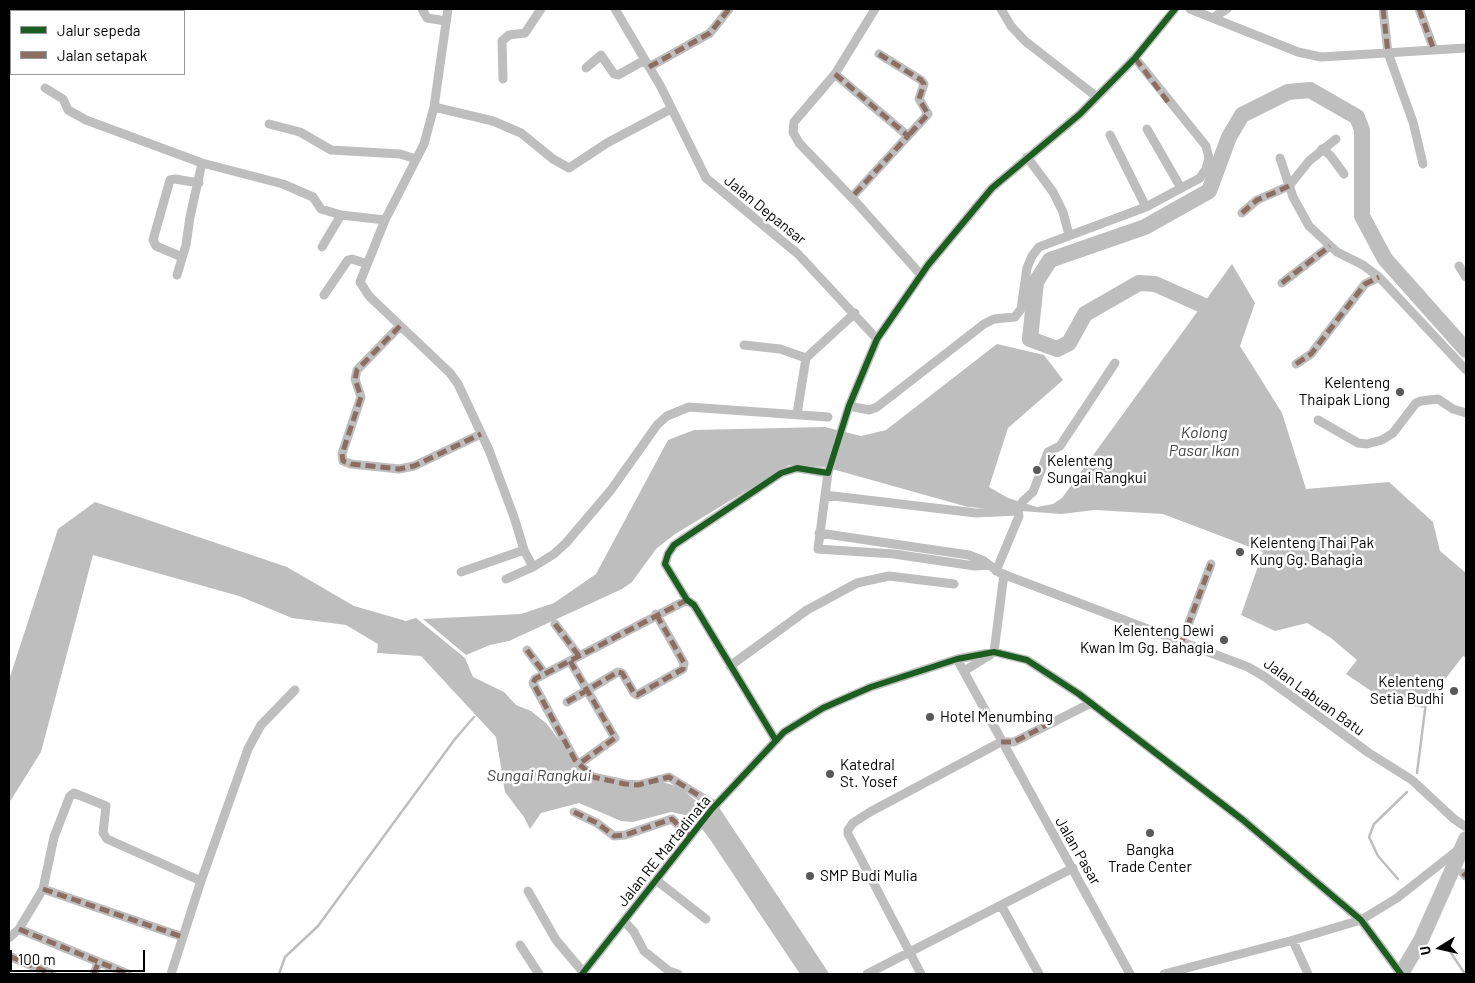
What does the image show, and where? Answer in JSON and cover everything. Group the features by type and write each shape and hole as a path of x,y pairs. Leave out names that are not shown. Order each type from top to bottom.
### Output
{"highway":[{"path":"1401,974 1421,940 1464,843"},
{"path":"1412,974 1465,871"}],"street":[{"path":"422,9 428,18 446,21"},
{"path":"448,9 434,107 424,144 385,220 360,282 361,286 400,326 450,373 489,450 524,550 533,567"},
{"path":"503,79 502,41 509,35 525,33 541,9"},
{"name":"Jalan Depansar","path":"615,9 647,64 700,168 712,185 798,254 877,338"},
{"path":"586,68 601,55 614,74 618,75 647,64 710,33 729,9"},
{"path":"875,9 835,74 794,122 792,132 799,143 852,198 921,275"},
{"path":"1001,9 1011,26 1025,40 1097,98"},
{"path":"996,570 912,556 818,549 828,472 849,406 877,338 921,275 977,204 1027,157 1097,98 1135,58 1175,9"},
{"path":"1190,9 1298,52 1321,57 1466,48"},
{"path":"1214,17 1227,9"},
{"path":"1383,9 1388,53 1413,122 1423,164"},
{"path":"1418,9 1434,50"},
{"path":"852,198 928,114 919,99 924,84 921,80 879,54"},
{"path":"849,406 869,410 877,407 984,324 994,319 1015,317 1021,309 1027,268 1032,256 1039,247 1146,207 1200,178 1206,170 1209,158 1206,146 1135,58"},
{"path":"835,74 908,136"},
{"path":"46,88 63,99 68,110 86,120 202,163 283,184 316,199 319,208 341,215 385,220"},
{"path":"434,107 493,121 521,133 553,159 569,168 607,143 671,109"},
{"path":"270,124 300,132 331,150 400,154 416,159"},
{"path":"1147,129 1181,188"},
{"path":"1110,136 1146,207"},
{"path":"1242,213 1257,200 1289,186 1322,150 1336,139"},
{"path":"1322,150 1330,156 1344,174"},
{"path":"1027,157 1054,192 1063,212 1069,235"},
{"path":"1280,158 1289,186 1309,226 1330,246 1379,276 1466,370"},
{"path":"177,274 202,163"},
{"path":"182,257 156,246 153,240 170,180 175,179 199,183"},
{"path":"322,247 341,215"},
{"path":"1282,283 1330,246"},
{"path":"324,295 348,260 352,259 367,264"},
{"path":"1459,266 1466,276"},
{"path":"1296,364 1311,354 1365,284 1379,276"},
{"path":"797,414 806,358 855,313"},
{"path":"400,326 357,370 355,379 361,397 342,454 344,461 351,464 399,469 414,466 481,434"},
{"path":"744,344 780,349 806,358"},
{"path":"994,652 996,570 1019,516 1020,508 1033,492 1048,452 1060,446 1115,363"},
{"path":"1318,420 1358,443 1367,444 1382,440 1393,432 1416,404 1421,401 1438,399 1453,409 1466,413"},
{"path":"506,579 533,567 554,554 566,543 611,490 657,426 667,416 689,407 797,414 828,418"},
{"path":"775,739 694,605 687,600 665,564 668,554 674,545 781,473 797,468 828,472"},
{"path":"825,495 976,512 1020,508"},
{"name":"Jalan Labuan Batu","path":"819,533 969,555 1016,579 1248,667 1265,677 1369,753 1412,780 1454,819 1466,827"},
{"path":"894,543 894,554"},
{"path":"912,556 913,546"},
{"path":"461,572 524,550"},
{"path":"1182,641 1210,564"},
{"path":"730,666 808,610 857,583 889,576 954,584"},
{"path":"687,600 656,614 544,674 533,683 579,764 594,777 625,784 651,783 666,777 672,778 714,808 824,974"},
{"path":"567,702 621,672 637,695 683,670 684,663 656,614"},
{"path":"555,624 588,690 615,738 579,764"},
{"path":"527,650 544,674"},
{"path":"964,671 994,652 1026,660 1091,703 1291,859 1361,920 1401,974"},
{"name":"Jalan RE Martadinata","path":"583,973 690,836 775,739 813,713 847,697 957,659 994,652"},
{"name":"Jalan Pasar","path":"957,659 1130,974"},
{"path":"171,974 238,775 255,736 261,725 295,690"},
{"path":"920,974 848,834 853,823 1001,742 1014,742 1091,703"},
{"path":"9,938 19,930 43,889 54,837 70,796 76,793 106,806 103,832 107,839 201,881"},
{"path":"574,812 597,823 614,836 625,835 672,819 690,836"},
{"path":"1164,974 1361,920 1397,898 1464,843"},
{"path":"867,974 1073,868"},
{"path":"656,880 706,919"},
{"path":"43,889 183,936"},
{"path":"528,891 556,940 583,973"},
{"path":"1001,905 1039,974"},
{"path":"624,921 634,932 644,951 669,971 678,974"},
{"path":"19,930 72,949 98,963 128,974"},
{"path":"1293,940 1308,974"},
{"path":"520,945 539,974"},
{"path":"9,956 52,974"},
{"path":"94,974 98,963"}],"water":[{"name":"Kolong Pasar Ikan","path":"1232,264 1255,303 1240,346 1282,413 1306,489 1389,482 1433,522 1440,551 1466,573 1466,658 1463,656 1423,708 1380,697 1346,674 1357,660 1331,638 1307,623 1275,631 1241,615 1263,552 1163,514 1095,510 1061,514 968,507 825,467 789,465 675,534 656,549 632,582 622,589 509,641 490,645 466,655 423,619 521,614 554,603 596,574 668,440 694,430 825,427 861,436 886,430 997,344 1044,355 1063,380 1008,428 989,487 1008,498 1037,507 1053,504 1062,498"},
{"name":"Sungai Rangkui","path":"95,502 287,567 354,606 406,621 416,618 465,658 473,677 504,692 516,705 531,711 547,724 579,767 590,777 666,783 679,787 716,817 821,974 800,974 709,838 699,825 685,815 671,812 633,822 621,821 579,803 541,813 530,829 524,817 505,792 496,737 421,656 377,653 378,644 346,625 292,618 239,596 93,555 41,752 9,803 9,680 58,529"}],"waterway":[{"path":"1207,307 1155,284 1139,283 1085,314 1069,343 1057,349 1030,339 1036,282 1050,260 1145,227 1209,191 1229,137 1242,115 1288,92 1310,90 1357,117 1362,130 1362,216 1385,259 1466,350"},
{"path":"1417,773 1426,702"},
{"path":"279,974 285,957 318,926 455,739 474,717"},
{"path":"1398,879 1378,856 1369,837 1374,824 1407,792"},
{"path":"1445,944 1465,974"}],"marked path":[{"path":"649,67 710,33 729,9"},
{"path":"1383,9 1388,53"},
{"path":"1419,9 1434,50"},
{"path":"879,54 921,80 924,84 919,99 928,114 908,136"},
{"path":"1135,58 1168,102"},
{"path":"835,74 908,136 852,197"},
{"path":"1242,213 1257,200 1289,186"},
{"path":"1282,283 1330,246"},
{"path":"1296,364 1311,354 1365,284 1379,277"},
{"path":"400,326 357,370 355,379 361,397 342,454 343,461 351,464 399,469 414,466 481,434"},
{"path":"1182,641 1211,564"},
{"path":"687,600 535,679 533,683 575,760 593,777 638,785 669,777 716,806"},
{"path":"567,702 618,672 622,673 637,695 683,669 684,663 656,614"},
{"path":"555,624 579,656"},
{"path":"527,650 545,674"},
{"path":"570,661 615,738 579,764"},
{"path":"1001,742 1014,742 1054,721"},
{"path":"574,812 597,823 614,836 625,835 672,819 690,836"},
{"path":"1463,873 1466,876"},
{"path":"43,889 183,937"},
{"path":"19,929 128,974"},
{"path":"9,956 52,974"},
{"path":"94,974 98,963"}],"cycle path":[{"path":"775,739 694,605 687,600 665,564 668,554 674,545 781,473 797,468 828,473 849,406 877,339 928,265 992,188 1080,114 1135,58 1175,9"},
{"path":"582,974 712,809 784,732 823,708 871,687 957,659 994,652 1027,660 1079,694 1243,820 1361,920 1401,974"}],"place":[{"name":"Kelenteng Thaipak Liong","path":"1400,392"},
{"name":"Kelenteng Sungai Rangkui","path":"1037,470"},
{"name":"Kelenteng Thai Pak Kung Gg. Bahagia","path":"1240,552"},
{"name":"Kelenteng Dewi Kwan Im Gg. Bahagia","path":"1224,640"},
{"name":"Kelenteng Setia Budhi","path":"1454,691"},
{"name":"Hotel Menumbing","path":"930,717"},
{"name":"Katedral St. Yosef","path":"830,774"},
{"name":"Bangka Trade Center","path":"1150,833"},
{"name":"SMP Budi Mulia","path":"810,876"}]}
